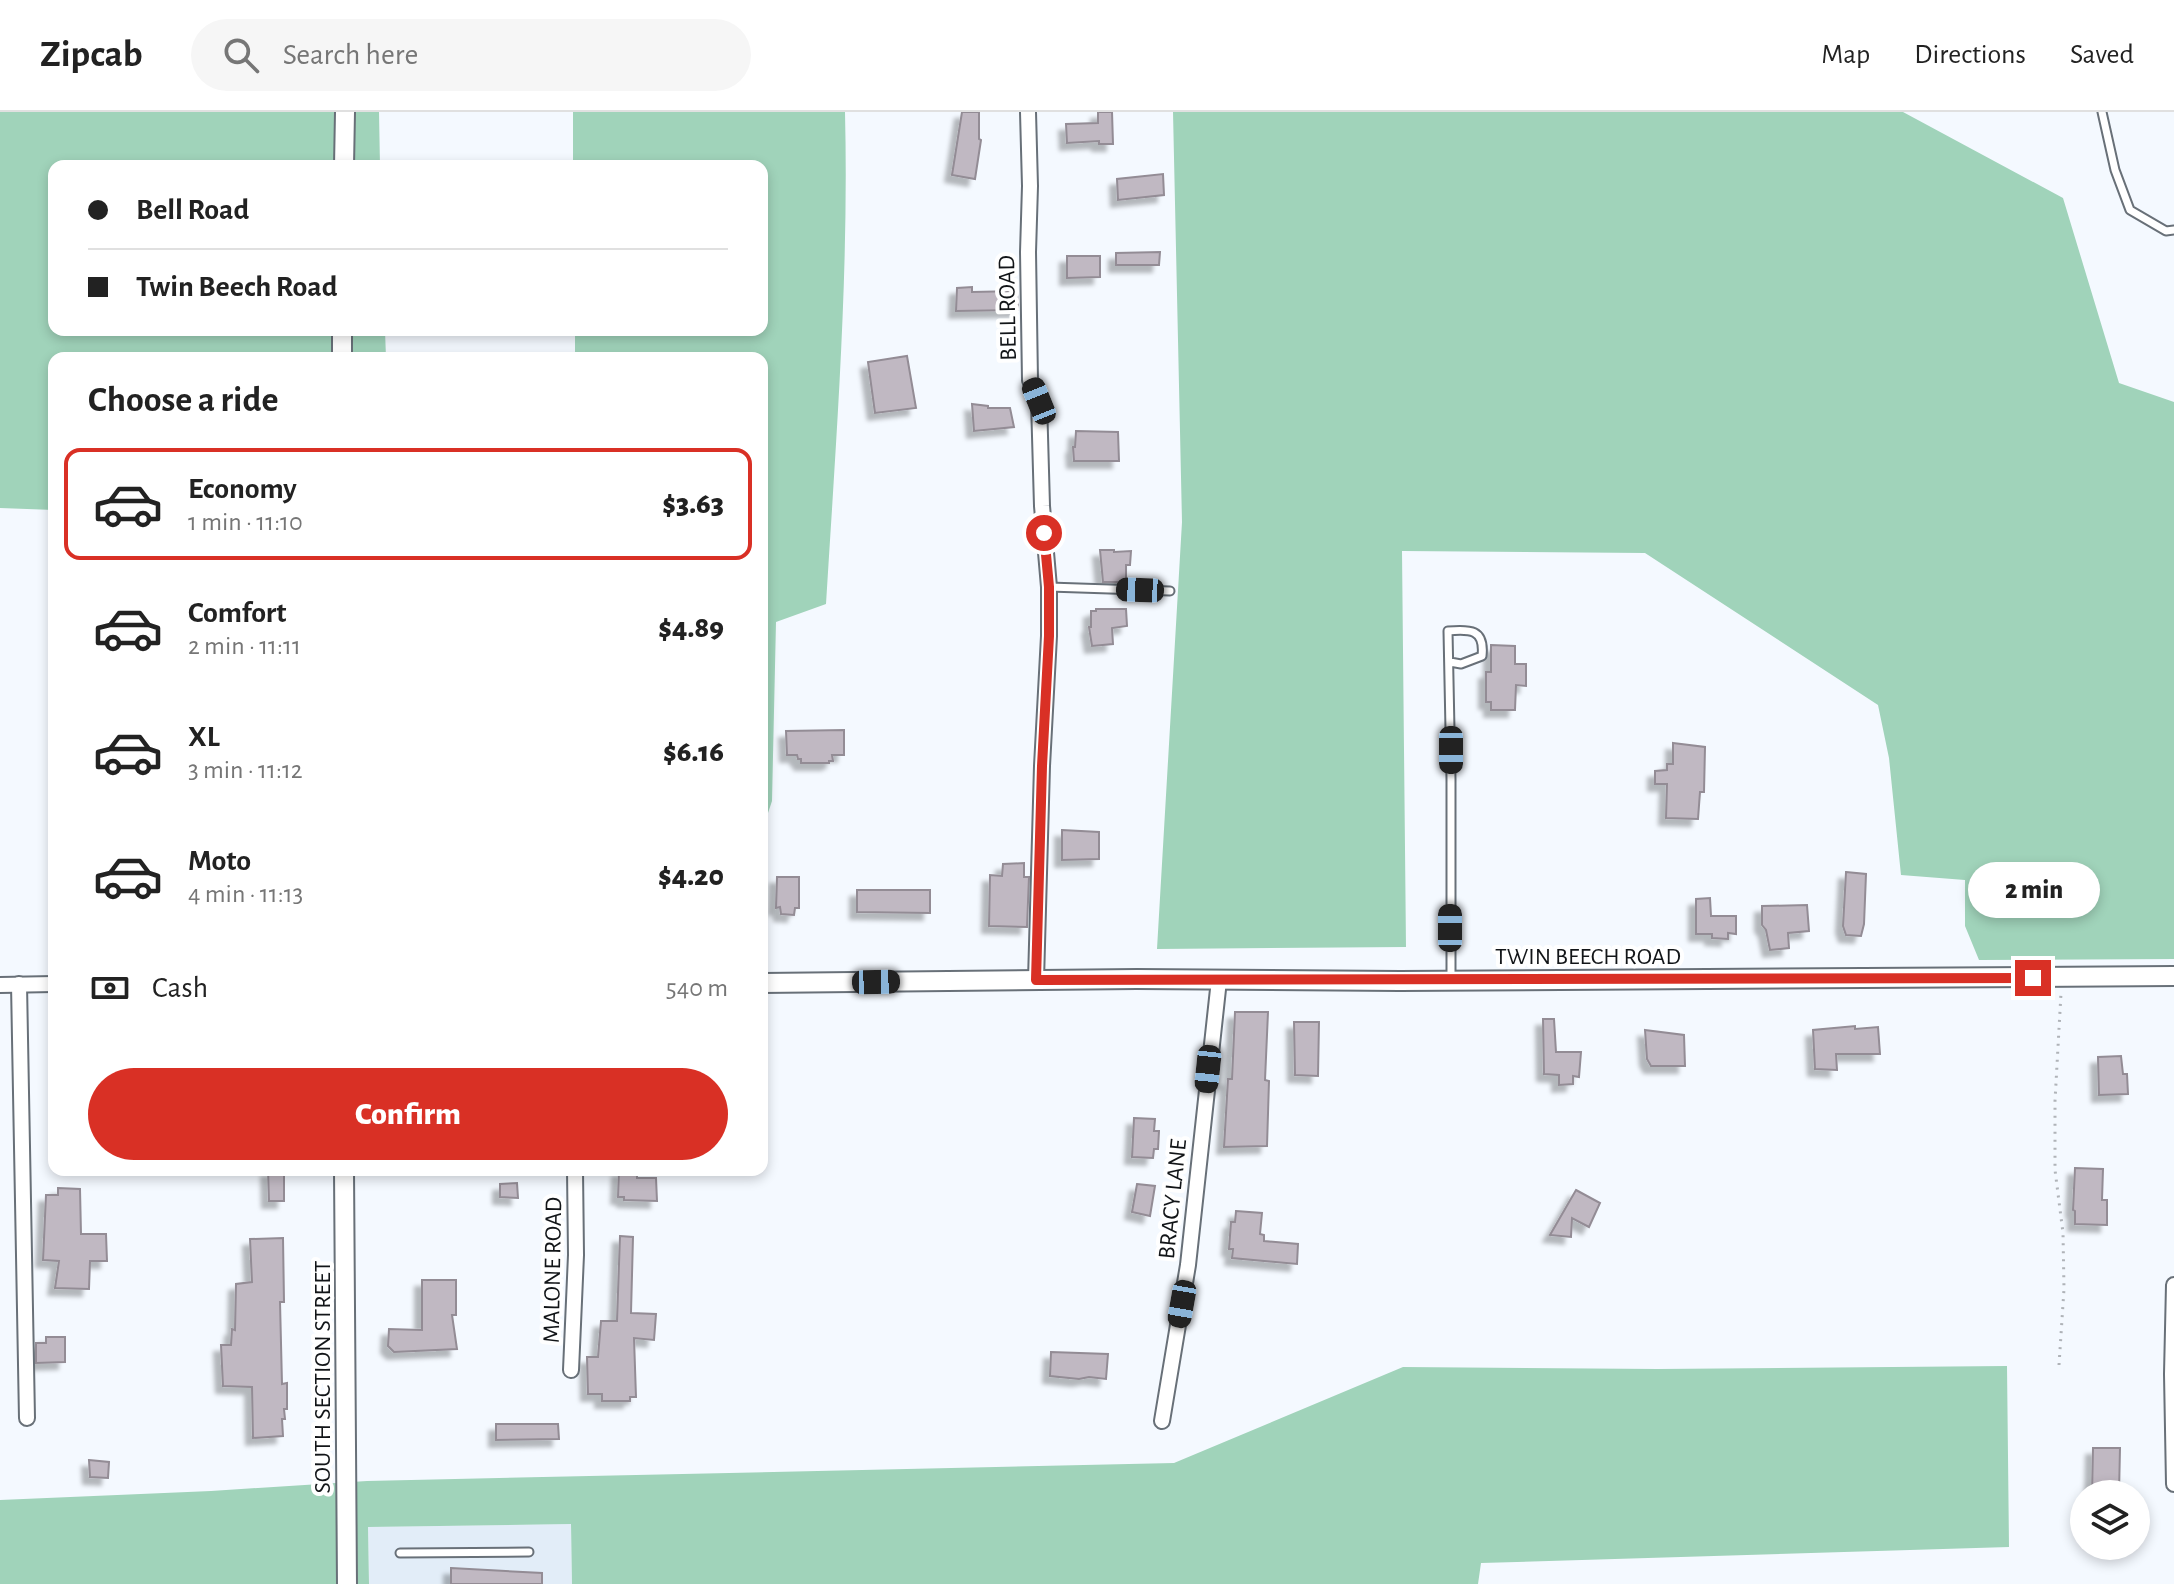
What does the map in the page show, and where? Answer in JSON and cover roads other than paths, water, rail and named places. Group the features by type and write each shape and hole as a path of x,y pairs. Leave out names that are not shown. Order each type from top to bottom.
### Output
{"street":[{"path":"344,160 345,112"},
{"name":"BELL ROAD","path":"1028,112 1030,380 1039,401 1042,506 1049,587 1036,980"},
{"name":"TWIN BEECH ROAD","path":"768,983 2174,976"},
{"name":"BRACY LANE","path":"1162,1421 1188,1265 1219,980"},
{"path":"19,984 27,1418"},
{"path":"0,985 48,984"},
{"name":"SOUTH SECTION STREET","path":"344,1176 347,1584"},
{"name":"MALONE ROAD","path":"571,1370 576,1255 575,1176"},
{"path":"2174,1285 2174,1484"}],"lane":[{"path":"2102,112 2115,170 2130,210 2166,231 2174,230"},
{"path":"1049,587 1170,591"},
{"path":"1450,662 1461,664 1482,656 1481,638 1473,631 1464,629 1448,631 1451,980"},
{"path":"400,1553 529,1552"}]}
